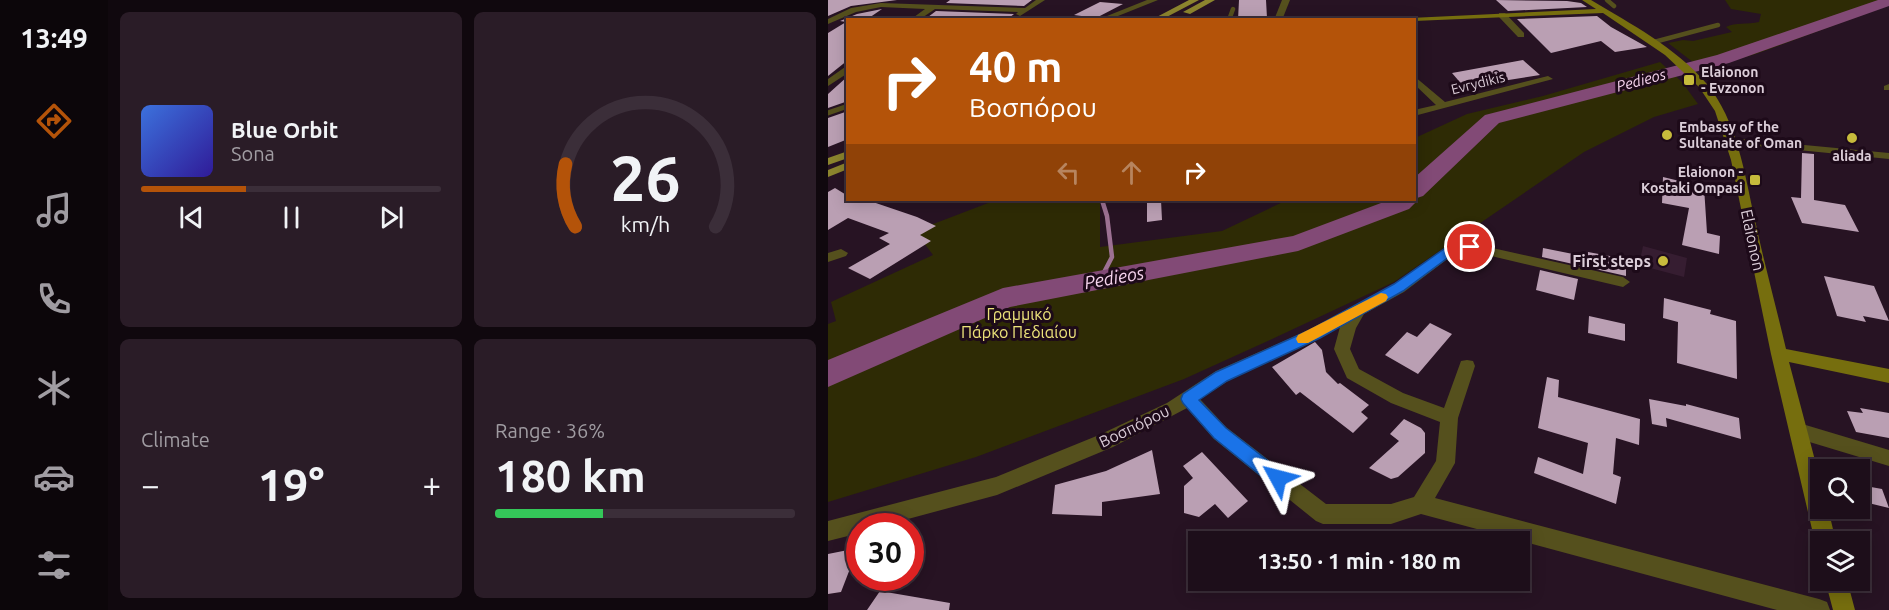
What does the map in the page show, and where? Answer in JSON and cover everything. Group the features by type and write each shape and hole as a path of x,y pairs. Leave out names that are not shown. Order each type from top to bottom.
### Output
{"main road":[{"path":"1158,18 1195,0"},
{"path":"1177,18 1211,0"},
{"name":"Elaionon","path":"1586,0 1668,53 1705,90 1720,111 1732,141 1779,354 1823,531"},
{"path":"1416,18 1602,11"},
{"path":"828,162 846,155"},
{"path":"828,174 846,166"},
{"path":"1779,354 1889,376"},
{"path":"1839,591 1844,610"}],"street":[{"path":"1015,18 1041,0"},
{"path":"1106,18 1155,0"},
{"path":"1279,18 1286,0"},
{"path":"828,22 868,6 1027,10"},
{"path":"916,18 933,7"},
{"path":"1502,15 1521,35"},
{"path":"828,83 846,70"},
{"name":"Evrydikis","path":"1416,113 1548,79"},
{"path":"1416,81 1443,106"},
{"path":"1732,141 1889,156"},
{"name":"Βοσπόρου","path":"828,531 997,486 1106,441 1189,399 1222,376 1315,334 1399,288 1440,255 1455,247 1463,246 1623,282"},
{"path":"1359,309 1348,327 1342,349 1353,373 1397,398 1449,418"},
{"path":"1421,504 1445,463 1449,418 1467,366"},
{"path":"1189,399 1220,433 1323,514 1391,514 1421,504 1819,610"},
{"path":"1799,431 1889,458"}],"lane":[{"path":"1606,0 1614,6"},
{"path":"1230,18 1233,9"},
{"path":"1654,42 1718,26"},
{"path":"828,113 846,107"}],"shaded area":[{"name":"First steps","path":"1643,246 1687,258 1684,277 1639,265"}],"green space":[{"path":"1725,0 1889,0 1889,5 1756,54 1702,69 1668,43 1693,41 1732,32 1726,27 1759,22 1761,14 1731,9"},
{"name":"Γραμμικό Πάρκο Πεδιαίου","path":"1660,62 1682,82 1698,104 1654,117 1584,152 1394,282 1270,340 1184,379 976,457 828,502 828,324 836,321 831,302 933,255 915,231 993,201 1100,201 1100,247 1222,231 1285,201 1416,201 1416,138 1467,114 1543,96"}],"building":[{"path":"828,0 897,0 851,6 828,16"},
{"path":"950,0 1032,0 1024,6 946,3"},
{"path":"1239,0 1266,0 1267,18 1238,18"},
{"path":"1496,0 1567,1 1581,3 1587,7 1508,11"},
{"path":"1100,2 1123,4 1096,18 1074,15"},
{"path":"882,9 869,18 847,18"},
{"path":"936,11 1014,14 1009,18 927,18"},
{"path":"1597,16 1611,27 1647,47 1615,52 1601,41 1551,53 1517,19"},
{"path":"846,22 846,62 828,76 828,33"},
{"path":"1523,60 1540,75 1464,87 1452,73"},
{"path":"846,78 846,102 828,108 828,94"},
{"path":"846,112 846,140 828,147 828,118"},
{"path":"1802,153 1814,154 1814,200 1845,205 1859,232 1802,223 1791,197 1801,198"},
{"path":"1663,177 1704,187 1707,233 1720,236 1719,254 1682,245 1689,208 1662,203"},
{"path":"835,188 846,195 846,201 870,201 936,226 920,235 931,241 870,279 848,268 890,244 879,238 889,233 848,218 828,230 828,192"},
{"path":"1147,201 1161,201 1162,220 1147,222"},
{"path":"1543,248 1588,257 1588,252 1626,259 1626,276 1542,257"},
{"path":"1540,270 1578,279 1574,300 1536,290"},
{"path":"1824,276 1874,286 1889,321 1863,316 1866,322 1837,316"},
{"path":"1664,298 1711,310 1710,314 1736,321 1737,379 1677,363 1678,322 1663,318"},
{"path":"1589,316 1625,324 1625,341 1588,333"},
{"path":"1430,323 1452,334 1418,374 1385,355 1407,332 1417,337"},
{"path":"1315,342 1322,350 1326,372 1338,384 1340,383 1369,405 1361,412 1368,418 1353,433 1300,392 1296,395 1272,367"},
{"path":"1547,377 1559,380 1558,397 1640,419 1639,445 1616,438 1613,474 1621,477 1616,504 1534,473 1538,457 1583,474 1588,443 1538,428"},
{"path":"1649,399 1686,406 1686,404 1739,418 1741,439 1666,418 1667,427 1652,424"},
{"path":"1860,408 1889,413 1889,438 1856,432 1847,411 1863,413"},
{"path":"1404,419 1421,428 1425,433 1425,453 1398,477 1391,479 1369,468 1399,441 1390,434"},
{"path":"1152,450 1160,494 1102,502 1102,516 1052,514 1055,485 1106,471"},
{"path":"1202,452 1248,501 1228,518 1215,504 1199,517 1184,513 1184,486 1193,478 1183,466"},
{"path":"1870,487 1882,489 1889,508 1870,503"},
{"path":"846,550 846,579 841,592 828,594 828,554"},
{"path":"880,591 950,603 949,610 867,610"}],"waterway":[{"name":"Pedieos","path":"1416,189 1492,119 1723,59 1889,1"},
{"path":"1100,280 1112,257 1107,216 1102,201"},
{"name":"Pedieos","path":"828,374 1003,298 1298,243 1404,201"}],"slow traffic":[{"path":"1303,339 1381,297"}],"place":[{"name":"Elaionon - Evzonon","path":"1689,80"},
{"name":"Embassy of the Sultanate of Oman","path":"1667,135"},
{"name":"aliada","path":"1852,138"},
{"name":"Elaionon - Kostaki Ompasi","path":"1755,180"},
{"name":"First steps","path":"1663,261"}],"route":[{"path":"1278,478 1220,433 1189,399 1222,376 1315,334 1399,288 1440,255 1455,247 1470,247"}]}
